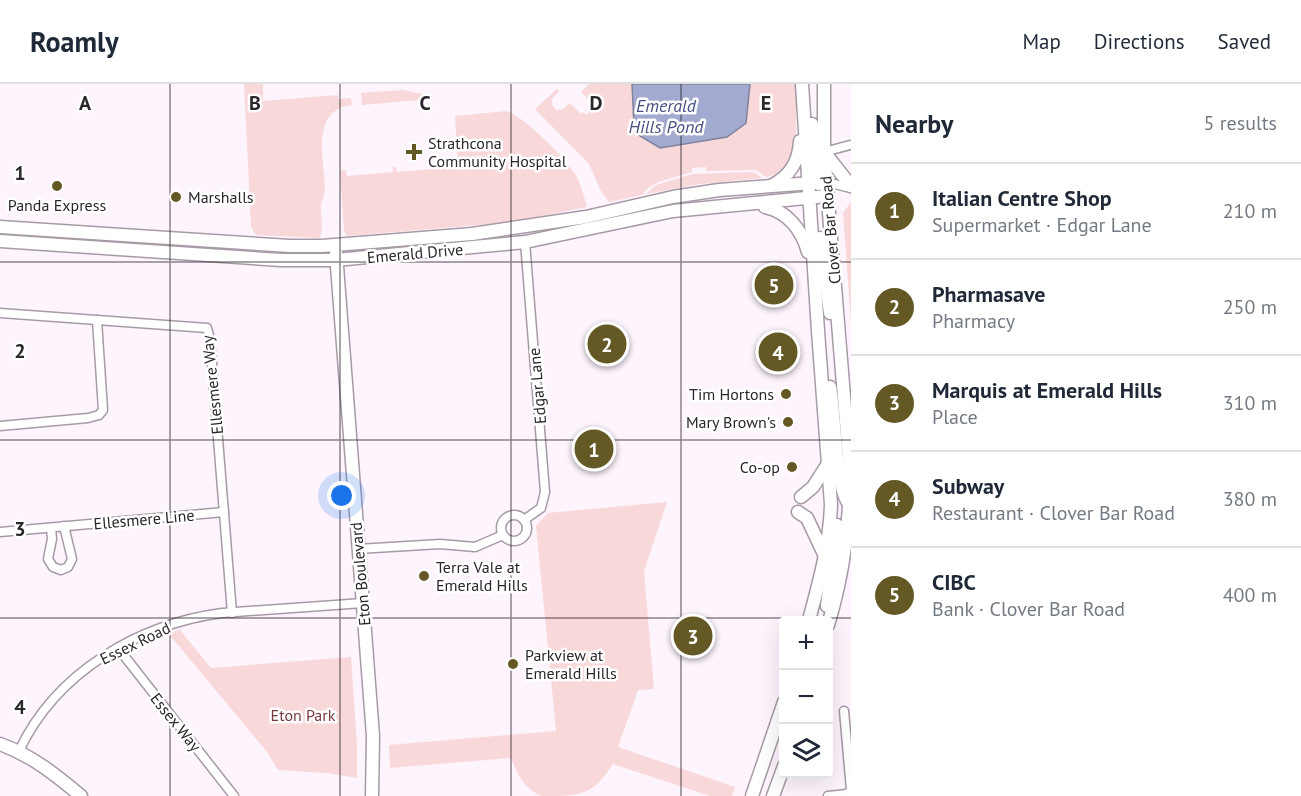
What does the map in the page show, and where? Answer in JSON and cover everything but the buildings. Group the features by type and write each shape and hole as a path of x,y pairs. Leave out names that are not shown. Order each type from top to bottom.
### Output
{"street":[{"name":"Clover Bar Road","path":"810,616 830,524 829,462 814,271 816,190 824,152 824,84"},
{"name":"Clover Bar Road","path":"802,89 841,351 850,470 851,506 840,578 830,616"},
{"path":"769,187 787,175 797,158 802,89"},
{"path":"849,187 824,152 850,146"},
{"name":"Emerald Drive","path":"0,227 290,246 336,245 531,227 673,197 719,190 769,187 816,190"},
{"path":"673,211 730,198 849,187"},
{"path":"816,190 849,187"},
{"name":"Emerald Drive","path":"0,241 281,260 336,260 525,242 673,211 752,204 816,190"},
{"path":"752,204 776,209 793,222 806,245 814,271"},
{"name":"Edgar Lane","path":"524,520 541,508 545,492 525,242"},
{"name":"Eton Boulevard","path":"336,245 374,736 372,796"},
{"name":"Ellesmere Way","path":"0,313 207,328 210,339 232,613"},
{"path":"0,426 99,415 103,410 97,321"},
{"path":"818,330 831,394 841,489 845,500 851,506"},
{"path":"801,497 813,487 829,462"},
{"path":"828,504 851,506"},
{"path":"826,616 837,524 836,513 828,504"},
{"name":"Ellesmere Line","path":"0,532 224,512"},
{"path":"798,512 807,518 824,554"},
{"name":"Edgar Lane","path":"513,516 524,520 527,528 521,539 513,541 503,535 501,527 505,519 513,516"},
{"path":"51,528 52,539 48,559 53,567 61,570 68,567 72,559 64,526"},
{"name":"Edgar Lane","path":"358,549 440,544 475,547 503,535"},
{"name":"Essex Road","path":"19,751 49,705 86,668 118,648 167,625 201,616 363,603"},
{"name":"Essex Way","path":"118,648 234,796"},
{"path":"828,796 847,794 851,790 844,711"},
{"path":"752,796 779,714"},
{"path":"0,744 19,751 55,774 81,796"},
{"path":"773,796 779,778"}],"green space":[{"path":"244,84 263,84 263,101 338,95 338,99 351,98 352,105 339,109 330,116 322,137 325,192 321,205 320,238 256,235 251,227"},
{"path":"589,84 632,84 634,125 640,136 660,148 727,137 746,123 750,84 796,84 796,151 789,166 787,164 774,175 766,177 756,170 706,171 706,167 692,168 692,172 658,182 642,195 609,202 601,191 589,164 535,109 557,89 559,91 551,100 553,102 551,104 557,111 570,103 581,114 583,112 586,115 593,107 581,92"},
{"path":"403,90 431,96 431,99 362,105 361,93"},
{"path":"506,111 533,129 563,159 576,175 587,207 512,222 347,236 344,231 340,172 342,170 346,170 347,176 393,172 393,167 396,167 397,172 458,167 455,116"},
{"path":"755,173 762,178 700,184 646,194 656,185 693,174"},
{"path":"851,202 851,323 843,213"},
{"path":"667,502 644,571 654,689 638,690 618,747 735,787 732,796 710,796 613,764 599,782 585,792 556,796 542,796 531,790 519,776 511,758 390,768 389,745 556,731 536,526 548,513"},
{"name":"Eton Park","path":"180,630 211,668 351,657 357,778 327,773 278,770 267,752 168,633"}],"water":[{"name":"Emerald Hills Pond","path":"632,84 750,84 746,123 727,137 660,148 640,136 634,125"}],"place":[{"name":"Strathcona Community Hospital","path":"414,152"},
{"name":"Panda Express","path":"57,186"},
{"name":"Marshalls","path":"176,197"},
{"name":"CIBC","path":"774,285"},
{"name":"Pharmasave","path":"607,344"},
{"name":"Subway","path":"778,352"},
{"name":"Tim Hortons","path":"786,394"},
{"name":"Mary Brown's","path":"788,422"},
{"name":"Italian Centre Shop","path":"594,449"},
{"name":"Co-op","path":"792,467"},
{"name":"Terra Vale at Emerald Hills","path":"424,576"},
{"name":"Marquis at Emerald Hills","path":"693,636"},
{"name":"Parkview at Emerald Hills","path":"513,664"}]}
